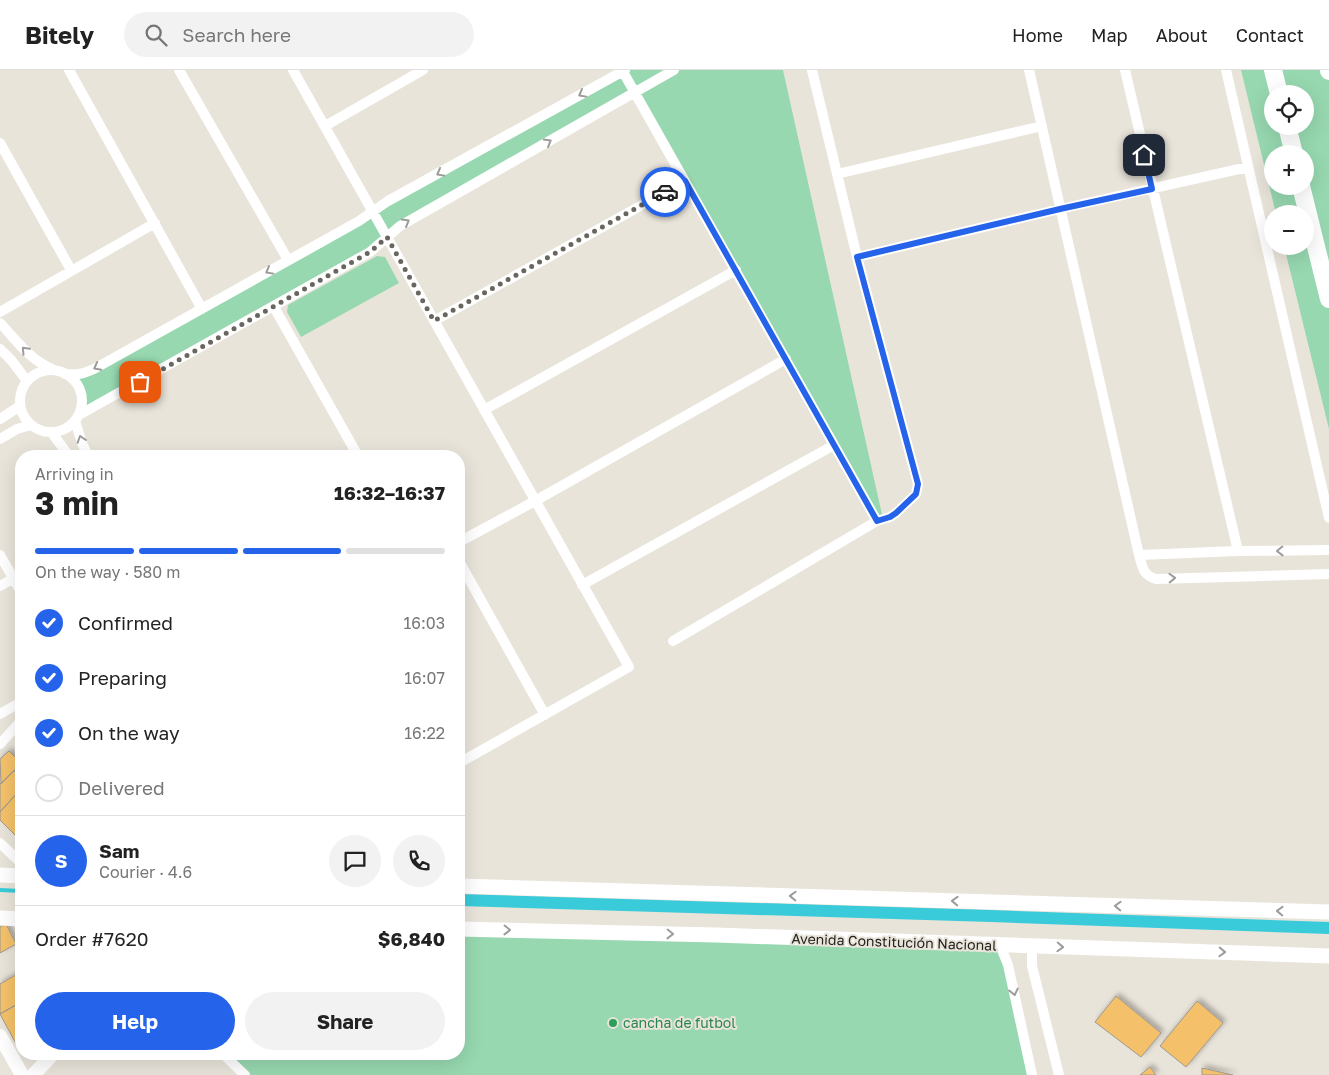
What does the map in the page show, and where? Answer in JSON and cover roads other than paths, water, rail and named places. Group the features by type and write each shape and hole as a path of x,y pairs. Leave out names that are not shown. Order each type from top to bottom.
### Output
{"highway":[{"path":"1273,70 1277,85"},
{"path":"1304,195 1329,299"}],"main road":[{"path":"0,875 15,876"},
{"path":"465,886 1329,912"},
{"path":"0,918 15,918"},
{"name":"Avenida Constitución Nacional","path":"465,929 716,935 1329,956"}],"street":[{"path":"69,70 202,309"},
{"path":"179,70 288,260"},
{"path":"293,70 629,667 465,760"},
{"path":"325,126 406,74 423,70"},
{"path":"674,70 635,92 400,226 370,252 77,418 69,427 52,433 42,432 31,426 22,414 20,406 22,389 35,374 44,371 77,375 84,374 359,221 388,201 623,70 635,92 685,181 877,521"},
{"path":"673,641 877,521 890,517 916,494 918,484 857,257 812,70"},
{"path":"1029,70 1144,573 1156,579 1329,574"},
{"path":"1125,70 1238,551"},
{"path":"1226,70 1329,518"},
{"path":"837,174 1042,126"},
{"path":"0,143 71,270"},
{"path":"857,257 1248,167"},
{"path":"434,321 685,181"},
{"path":"0,312 155,223"},
{"path":"484,410 736,270"},
{"path":"274,307 355,450"},
{"path":"0,323 32,358 74,380 82,397 82,406 77,418 85,450"},
{"path":"0,349 27,381"},
{"path":"465,539 786,360"},
{"path":"0,419 20,406"},
{"path":"0,439 17,429 31,426"},
{"path":"52,433 65,450"},
{"path":"582,585 834,445"},
{"path":"1139,554 1329,550"},
{"path":"0,555 15,574"},
{"path":"465,572 545,715"},
{"path":"0,586 15,577"},
{"path":"0,714 15,705"},
{"path":"0,744 15,728"},
{"path":"0,843 15,857"},
{"path":"1000,946 1008,965 1032,1075"},
{"path":"1032,947 1032,966 1059,1075"},
{"path":"0,1036 22,1075"},
{"path":"33,1075 47,1060"},
{"path":"229,1060 245,1075"}],"waterway":[{"path":"0,890 15,891"},
{"path":"465,900 1329,928"}],"place":[{"name":"cancha de futbol","path":"613,1023"}]}
